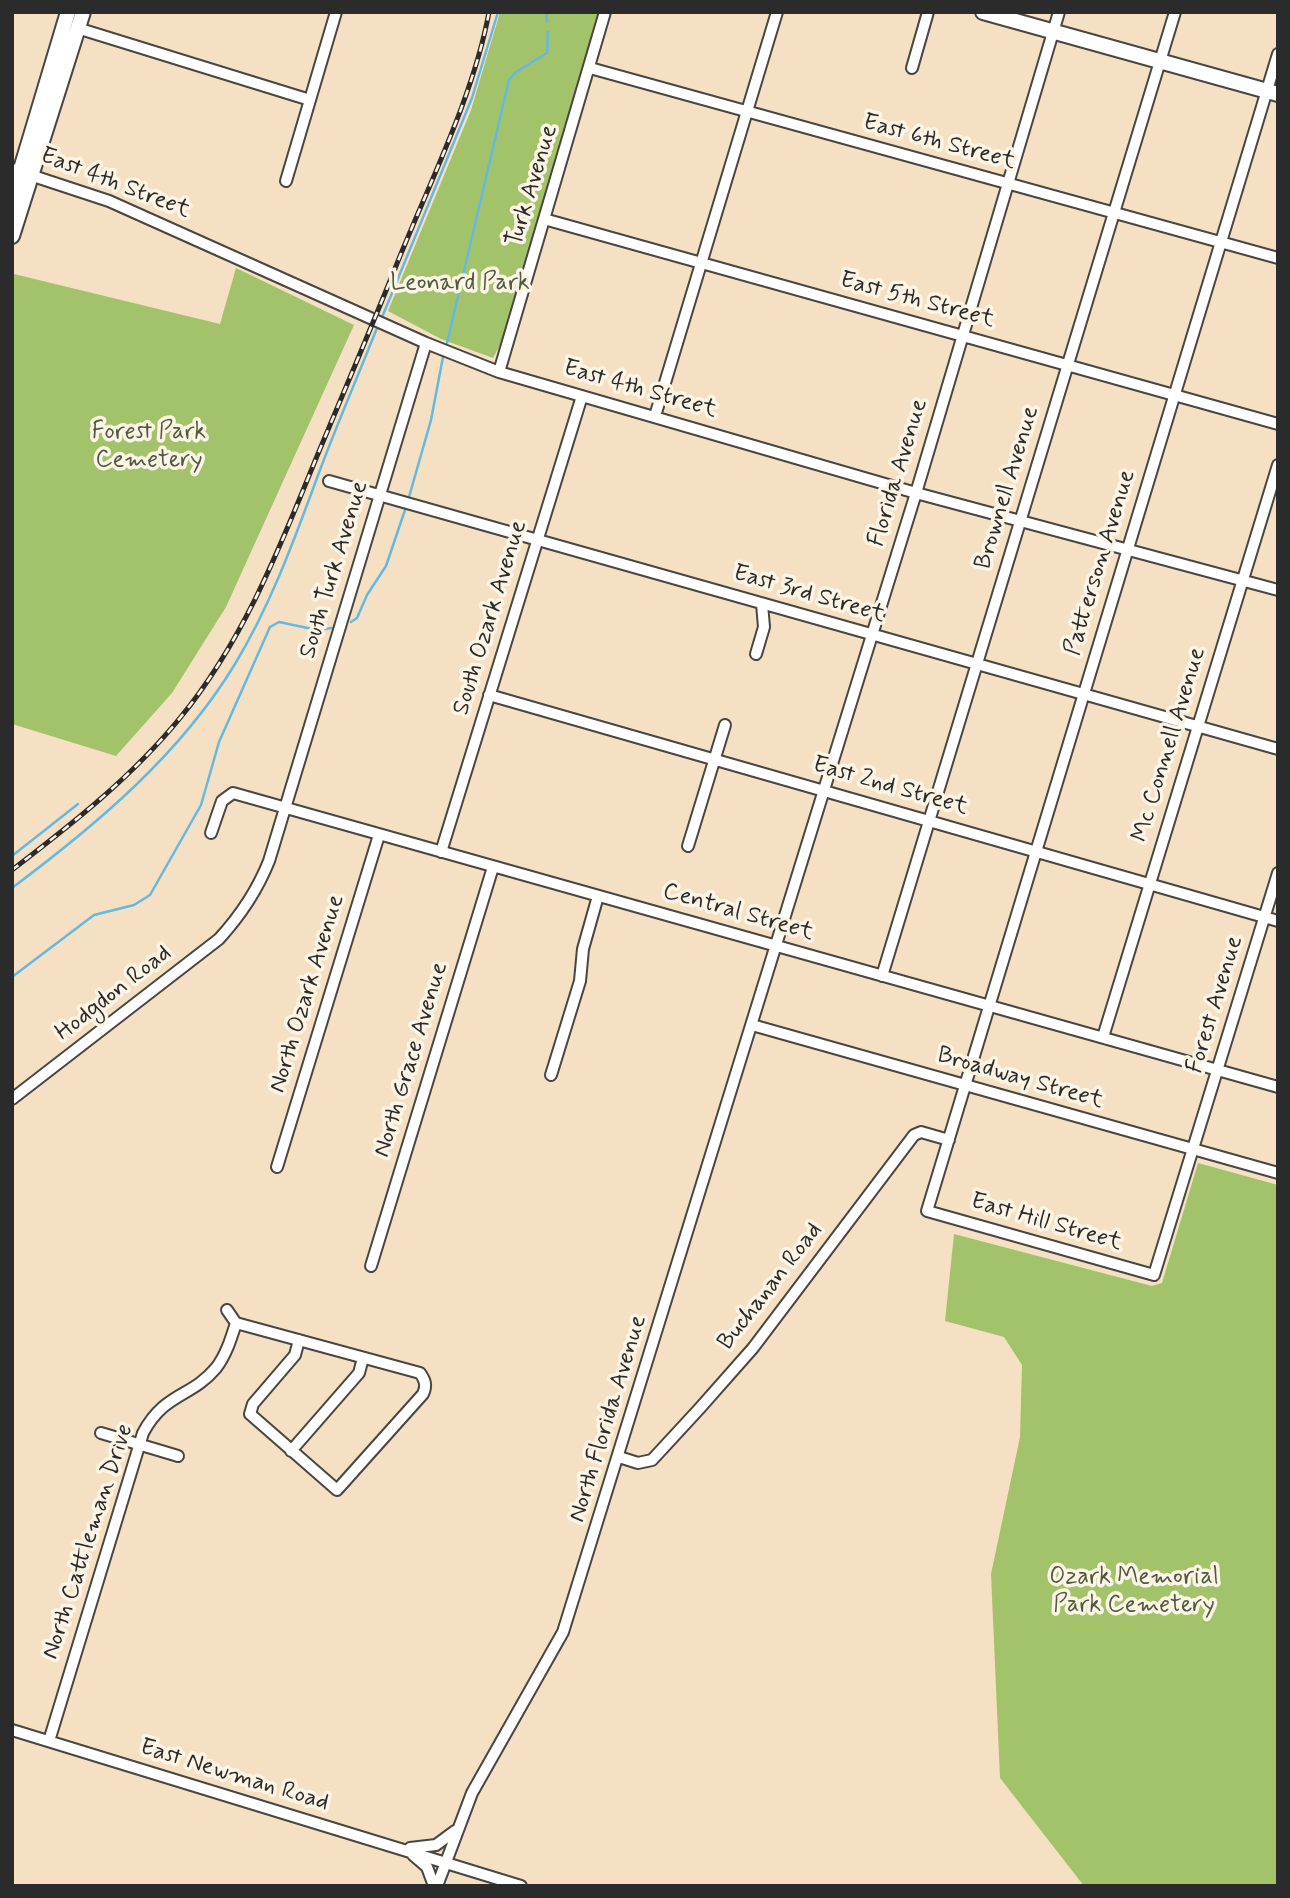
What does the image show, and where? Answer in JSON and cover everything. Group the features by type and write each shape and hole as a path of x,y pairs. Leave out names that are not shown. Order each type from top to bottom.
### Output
{"main road":[{"path":"12,199 68,12"},
{"path":"12,236 21,172 83,12"},
{"path":"983,12 1272,92"}],"street":[{"path":"286,181 336,12"},
{"name":"Turk Avenue","path":"499,372 605,12"},
{"path":"656,416 777,12"},
{"path":"912,68 928,12"},
{"name":"Florida Avenue","path":"776,946 916,493 1059,12"},
{"name":"Brownell Avenue","path":"882,975 1175,12"},
{"path":"78,28 310,100"},
{"name":"Patterson Avenue","path":"927,1211 1220,243 1272,92 1278,54"},
{"name":"East 6th Street","path":"590,68 1278,258"},
{"name":"East 4th Street","path":"21,172 109,201 426,343 499,372 916,493 1278,590"},
{"name":"East 5th Street","path":"544,219 1278,424"},
{"name":"South Turk Avenue","path":"238,918 265,870 285,809 426,343"},
{"name":"South Ozark Avenue","path":"441,852 582,396"},
{"name":"Mc Connell Avenue","path":"1103,1037 1278,465"},
{"name":"East 3rd Street","path":"329,481 1278,749"},
{"path":"756,654 764,627 762,604"},
{"name":"East 2nd Street","path":"489,695 1278,921"},
{"path":"688,846 725,725"},
{"name":"Central Street","path":"211,833 222,801 228,794 1278,1087"},
{"name":"North Ozark Avenue","path":"277,1167 379,835"},
{"name":"North Grace Avenue","path":"371,1266 493,867"},
{"name":"Forest Avenue","path":"1154,1275 1278,873"},
{"path":"551,1075 580,981 583,949 598,896"},
{"name":"Hodgdon Road","path":"12,1099 219,939 238,918"},
{"name":"North Florida Avenue","path":"435,1886 472,1793 563,1633 776,946"},
{"name":"Broadway Street","path":"752,1025 1278,1173"},
{"name":"Buchanan Road","path":"654,1458 753,1348 914,1135 923,1132 949,1140"},
{"name":"East Hill Street","path":"927,1211 1154,1275"},
{"path":"227,1310 236,1323 299,1340 363,1358 420,1373 426,1384 423,1394 337,1490 252,1418 250,1410 295,1355 299,1340"},
{"name":"North Cattleman Drive","path":"49,1741 139,1444 158,1409 215,1369 223,1357 236,1323"},
{"path":"291,1451 359,1373 363,1358"},
{"path":"101,1433 178,1456"},
{"path":"619,1457 642,1463 654,1458"},
{"path":"641,1473 654,1458"},
{"name":"East Newman Road","path":"12,1730 521,1886"},
{"path":"398,1847 428,1847 446,1839 457,1829"},
{"path":"398,1847 425,1864 435,1886"}],"green space":[{"name":"Leonard Park","path":"500,12 600,12 504,338 493,358 441,339 388,311 471,110"},
{"name":"Forest Park Cemetery","path":"236,268 354,325 226,607 172,693 116,756 12,724 14,274 220,324"},
{"name":"Ozark Memorial Park Cemetery","path":"1198,1163 1278,1185 1278,1886 1084,1886 1000,1778 991,1574 1020,1437 1022,1365 1004,1337 945,1321 954,1234 1152,1286 1162,1283"}],"waterway":[{"path":"383,315 472,98 498,12"},
{"path":"546,12 547,22"},
{"path":"447,343 509,80 516,72 547,53 548,32"},
{"path":"12,888 75,839 162,758 189,729 235,664 282,569 377,328"},
{"path":"409,497 431,420 443,357"},
{"path":"351,622 357,618 367,595 386,566 405,510"},
{"path":"12,977 94,915 134,905 150,895 201,805 219,742 270,627 279,622 317,630 332,628"},
{"path":"12,856 78,804"}],"railway":[{"path":"12,870 100,799 161,740 202,689 241,627 287,529 449,140 473,75 489,12"}]}
